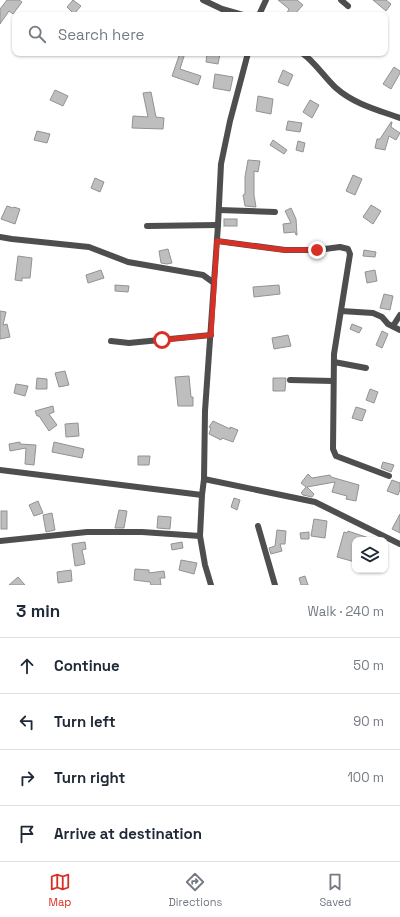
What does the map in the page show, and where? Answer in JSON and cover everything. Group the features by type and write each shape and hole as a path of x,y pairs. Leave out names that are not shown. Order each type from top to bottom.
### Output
{"street":[{"path":"203,0 222,9 233,12"},
{"path":"261,12 266,0"},
{"path":"341,0 348,6"},
{"path":"211,585 205,565 200,536 204,479 205,411 222,164 230,121 247,56"},
{"path":"306,56 332,84 348,97 400,118"},
{"path":"219,210 275,212"},
{"path":"147,226 218,225"},
{"path":"0,237 89,247 128,262 203,275 214,283"},
{"path":"217,241 284,250 317,250 340,247 348,249 350,254 334,354 334,453 336,456 389,476"},
{"path":"203,275 215,269"},
{"path":"341,311 373,313 382,317 400,330"},
{"path":"393,326 400,316"},
{"path":"112,341 129,343 211,335"},
{"path":"334,362 366,368"},
{"path":"290,380 333,381"},
{"path":"0,470 202,495"},
{"path":"204,479 315,502 400,544"},
{"path":"258,526 275,585"},
{"path":"0,541 86,532 142,532 200,536"}],"building":[{"path":"7,0 19,0 22,2 14,12 12,13 9,11 0,24 0,9"},
{"path":"73,0 81,6 76,12 72,12 67,7"},
{"path":"278,0 297,0 303,5 297,12 288,12 289,9"},
{"path":"373,0 386,0 391,4 386,11"},
{"path":"179,56 184,56 180,69 201,76 198,85 172,76"},
{"path":"207,56 220,56 218,64 206,62"},
{"path":"394,67 400,71 400,73 391,89 383,84"},
{"path":"283,70 293,75 288,86 278,82"},
{"path":"215,74 233,77 230,91 213,88"},
{"path":"55,90 68,96 63,106 50,100"},
{"path":"151,92 156,117 164,118 163,129 132,128 133,116 148,117 143,93"},
{"path":"258,96 273,99 271,114 256,111"},
{"path":"310,100 319,105 312,118 303,112"},
{"path":"288,121 302,123 300,132 286,130"},
{"path":"391,122 391,127 400,133 396,140 389,136 385,150 375,148 377,139 380,139"},
{"path":"37,131 50,134 47,143 34,140"},
{"path":"273,140 287,150 284,154 270,145"},
{"path":"298,141 305,143 303,152 296,150"},
{"path":"248,160 260,161 258,172 254,171 254,195 256,207 245,206 243,195 245,194 245,177"},
{"path":"353,175 362,179 355,195 346,191"},
{"path":"95,178 104,182 100,192 91,188"},
{"path":"371,205 381,211 373,224 363,217"},
{"path":"7,206 20,209 15,224 1,219"},
{"path":"291,208 296,219 297,235 295,232 284,233 283,224 291,223 285,211"},
{"path":"224,219 237,219 237,226 224,226"},
{"path":"168,249 172,263 161,263 159,251"},
{"path":"364,250 376,252 375,257 363,256"},
{"path":"18,256 32,258 30,278 22,278 22,281 15,280"},
{"path":"101,270 104,278 88,283 86,275"},
{"path":"375,270 377,281 367,283 365,272"},
{"path":"115,285 129,286 128,292 115,291"},
{"path":"279,285 280,294 254,297 253,287"},
{"path":"384,294 393,296 390,310 380,308"},
{"path":"0,311 6,312 3,325 7,324 10,337 0,339"},
{"path":"352,324 362,328 359,333 350,329"},
{"path":"382,331 388,334 382,348 376,345"},
{"path":"288,335 291,346 274,349 272,338"},
{"path":"65,371 69,385 59,387 55,373"},
{"path":"189,376 193,406 178,406 175,377"},
{"path":"37,378 47,379 47,389 36,389"},
{"path":"273,378 286,378 285,391 273,391"},
{"path":"16,384 28,386 25,396 14,393"},
{"path":"370,389 378,392 374,403 366,400"},
{"path":"53,406 54,412 49,414 57,425 49,431 39,416 37,416 35,411"},
{"path":"356,407 366,410 362,421 352,418"},
{"path":"213,421 230,429 230,427 238,430 233,442 222,438 221,440 209,434 211,428 209,427"},
{"path":"78,423 79,436 66,437 65,424"},
{"path":"20,442 20,444 36,445 34,465 25,464 26,448 10,451 9,444"},
{"path":"54,442 84,449 82,458 52,452"},
{"path":"138,456 150,456 149,465 138,465"},
{"path":"383,462 394,465 391,472 381,468"},
{"path":"308,474 312,478 330,475 331,477 359,485 356,501 346,499 347,496 332,492 335,482 307,487 314,494 312,497 303,495 301,493 306,487 301,483"},
{"path":"392,480 400,483 398,495 387,491"},
{"path":"234,498 240,500 237,510 231,507"},
{"path":"38,501 43,513 34,516 29,505"},
{"path":"119,510 127,511 124,528 115,528"},
{"path":"1,511 7,511 7,529 1,529"},
{"path":"52,513 55,530 46,532 43,515"},
{"path":"400,514 400,533 392,529"},
{"path":"158,516 171,517 170,529 157,528"},
{"path":"314,519 327,521 325,538 311,536"},
{"path":"277,530 286,531 285,544 280,544 282,551 271,554 269,548 275,546"},
{"path":"348,531 366,537 352,537 352,561 337,557 344,532 347,533"},
{"path":"309,532 309,539 301,539 300,533"},
{"path":"85,542 86,549 82,550 85,564 75,566 72,544"},
{"path":"182,542 183,548 172,550 171,544"},
{"path":"181,560 197,563 194,574 179,570"},
{"path":"135,569 149,570 149,573 164,571 165,578 160,578 161,585 151,585 150,582 134,580"},
{"path":"71,570 72,581 58,583 57,572"},
{"path":"305,576 308,585 301,585 299,578"},
{"path":"18,577 25,585 9,585"}],"route":[{"path":"162,340 211,335 217,241 284,250 317,250"}]}
